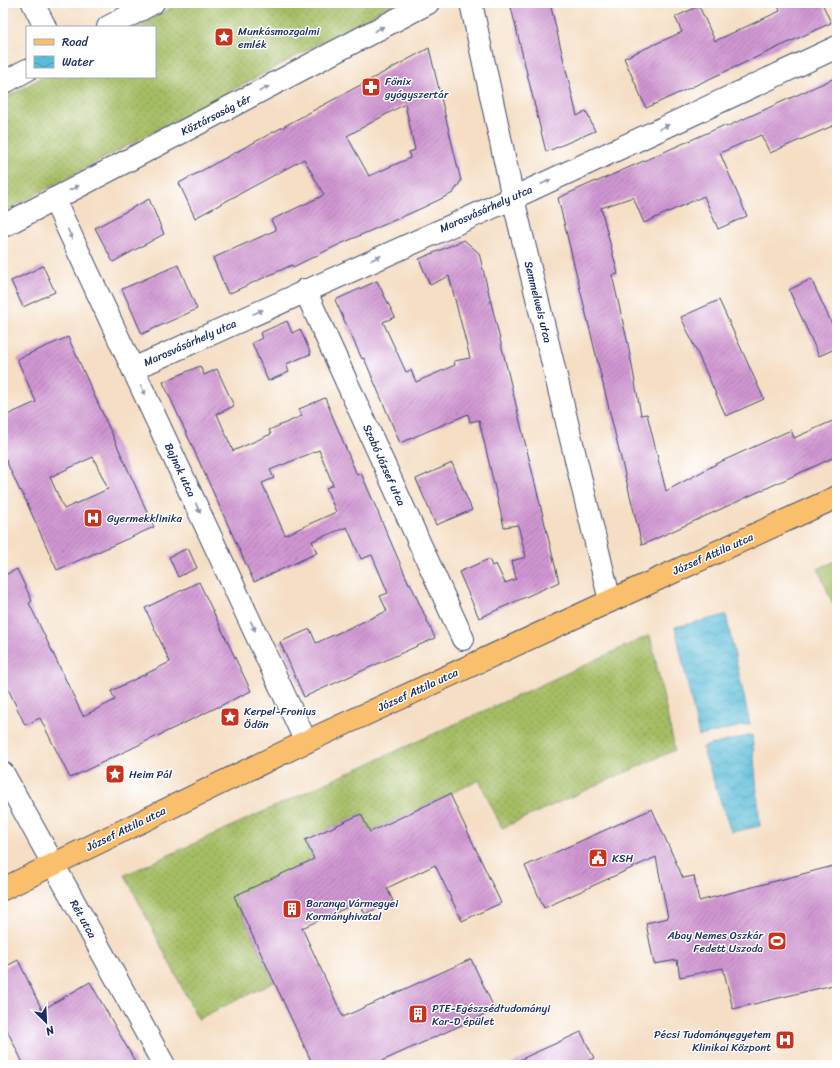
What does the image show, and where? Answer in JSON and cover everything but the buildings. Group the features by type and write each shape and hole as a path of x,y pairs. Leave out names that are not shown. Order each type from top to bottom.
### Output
{"main road":[{"name":"József Attila utca","path":"3,889 306,742 837,497"}],"street":[{"path":"32,3 44,26"},
{"path":"110,26 153,3"},
{"name":"Köztársaság tér","path":"3,226 428,3"},
{"name":"Semmelweis utca","path":"471,3 512,198 610,601"},
{"name":"Marosvásárhely utca","path":"133,369 305,290 512,198 837,47"},
{"path":"3,83 26,71"},
{"name":"Bajnok utca","path":"54,199 306,742"},
{"name":"Szabó József utca","path":"305,290 463,639"},
{"name":"Rét utca","path":"3,773 164,1065"}],"green space":[{"path":"180,3 396,3 3,212 3,99 41,78 156,78 156,26 138,26"},
{"path":"837,560 837,604 834,606 818,569"},
{"path":"650,635 675,750 502,828 479,780 370,832 361,814 305,840 314,859 234,897 274,982 198,1019 125,875"}],"water":[{"path":"726,615 750,724 699,736 675,627"},
{"path":"752,735 760,826 731,832 702,747"}],"place":[{"name":"Munkásmozgalmi emlék","path":"224,37"},
{"name":"Főnix gyógyszertár","path":"371,87"},
{"name":"Gyermekklinika","path":"93,518"},
{"name":"Kerpel-Fronius Ödön","path":"230,717"},
{"name":"Heim Pál","path":"115,774"},
{"name":"KSH","path":"598,858"},
{"name":"Baranya Vármegyei Kormányhivatal","path":"292,909"},
{"name":"Abay Nemes Oszkár Fedett Uszoda","path":"777,941"},
{"name":"PTE-Egészsédtudományi Kar-D épület","path":"418,1014"},
{"name":"Pécsi Tudományegyetem Klinikai Központ","path":"785,1040"}]}
